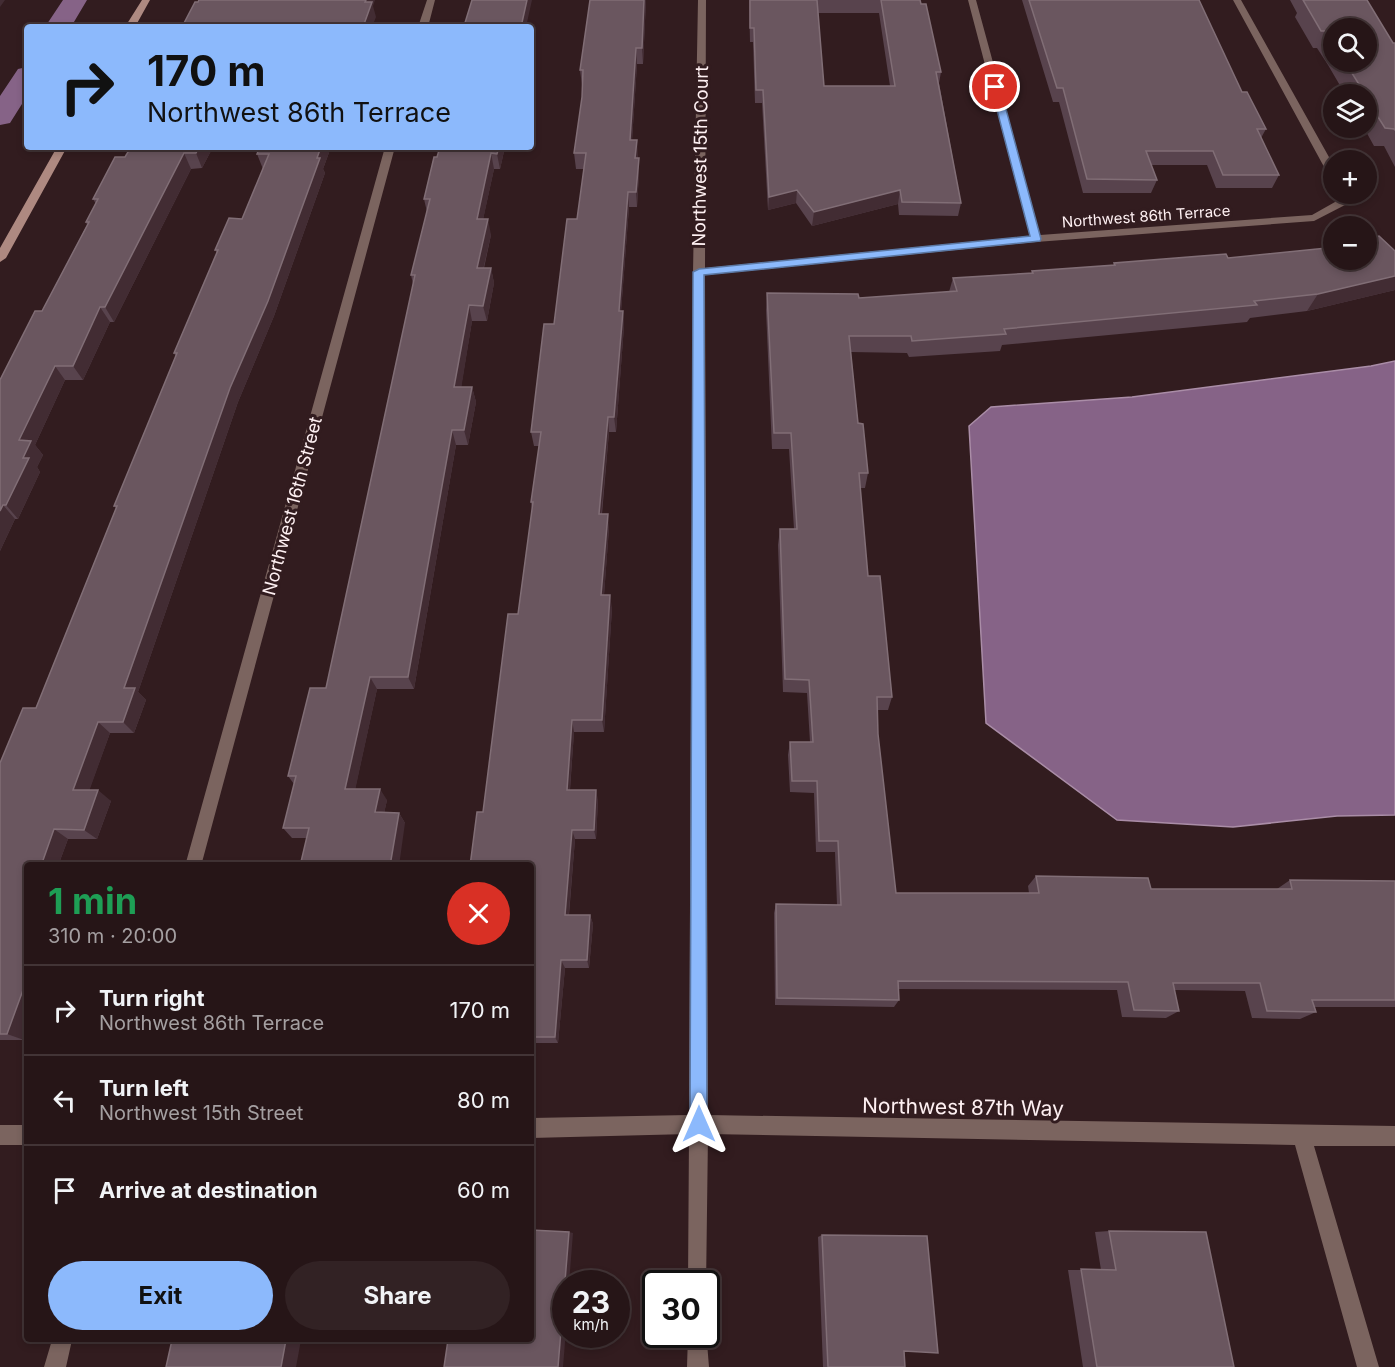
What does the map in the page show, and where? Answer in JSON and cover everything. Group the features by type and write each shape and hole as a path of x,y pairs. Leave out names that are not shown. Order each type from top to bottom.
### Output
{"street":[{"path":"132,24 146,0"},
{"path":"424,24 431,0"},
{"name":"Northwest 15th Court","path":"698,1270 699,272 702,0"},
{"path":"972,0 1036,239"},
{"path":"1237,0 1323,156"},
{"path":"0,258 60,150"},
{"name":"Northwest 16th Street","path":"194,862 389,150"},
{"name":"Northwest 86th Terrace","path":"699,272 1036,239 1314,218 1332,204"},
{"name":"Northwest 87th Way","path":"534,1128 699,1124 1395,1136"},
{"path":"0,1134 24,1135"},
{"path":"1302,1136 1368,1367"},
{"path":"55,1367 61,1342"},
{"path":"698,1348 698,1367"}],"shaded area":[{"path":"1395,361 1395,815 1337,816 1233,827 1117,820 986,723 969,426 991,407 1132,397"}],"building":[{"path":"199,0 366,0 365,2 372,2 364,24 184,24 195,2"},
{"path":"472,0 527,0 522,24 465,24"},
{"path":"590,0 644,0 642,48 636,48 630,140 637,140 635,158 639,158 636,192 628,192 619,311 623,311 614,417 608,417 599,514 608,514 601,595 610,595 602,720 572,720 567,790 596,790 594,830 572,830 565,915 590,915 587,960 561,960 555,1037 534,1037 534,862 471,862 477,812 483,812 508,614 518,614 541,432 531,432 544,324 554,324 567,219 577,219 586,153 574,153 582,97 583,70 580,70"},
{"path":"750,0 817,0 824,86 895,86 881,0 920,0 921,4 926,4 941,72 936,72 961,203 902,202 900,190 814,212 797,190 769,197 763,90 756,90 754,28 750,28"},
{"path":"1029,0 1199,0 1242,92 1247,92 1266,129 1257,129 1279,175 1223,175 1213,151 1146,151 1157,180 1087,179 1063,88 1057,88"},
{"path":"1303,0 1367,0 1395,43 1395,130 1385,128 1377,115 1377,84 1359,84 1351,72 1377,72 1377,18 1323,18 1323,31"},
{"path":"129,150 198,150 196,153 184,153 105,307 100,307 73,366 55,366 19,440 31,441 23,458 29,458 6,505 3,505 0,511 0,380 35,311 42,311 89,222 86,222 98,199 93,199 115,157 125,157"},
{"path":"259,150 320,150 317,158 320,158 268,301 230,388 124,688 135,688 123,722 98,722 73,790 98,790 84,830 54,829 42,862 24,862 24,987 7,1034 0,1034 0,763 23,708 36,708 229,218 242,219 269,154 257,154"},
{"path":"439,150 498,150 497,154 491,153 477,219 488,219 477,268 491,268 483,306 469,305 454,387 472,387 464,430 452,430 408,677 370,677 345,789 380,789 375,812 399,813 391,862 301,862 309,828 283,828 296,776 288,776 310,688 326,688 415,275 411,275 430,199 424,199 434,157 437,157"},
{"path":"1377,236 1395,251 1395,276 1318,294 1254,301 1257,305 1004,329 1006,334 912,341 911,336 849,336 858,423 863,424 868,473 859,473 868,576 880,576 892,697 877,697 878,734 896,893 1039,893 1036,876 1148,878 1151,889 1292,889 1290,880 1395,881 1395,1000 1312,1000 1316,1012 1267,1011 1260,983 1173,983 1179,1011 1134,1010 1128,982 898,981 899,1000 777,998 776,904 841,905 838,841 819,841 817,781 792,781 790,742 813,742 809,680 785,679 780,529 797,529 791,433 774,433 767,293 858,294 859,298 957,291 953,278 1033,273 1032,271 1226,254 1228,258 1323,248 1323,270 1377,270"},
{"path":"534,1230 569,1232 566,1270 552,1270 552,1348 560,1348 558,1367 444,1367 448,1342 534,1342"},
{"path":"1109,1231 1206,1232 1234,1367 1097,1367 1081,1269 1116,1270"},
{"path":"822,1235 927,1236 938,1353 904,1351 905,1367 828,1367"},
{"path":"172,1342 286,1342 281,1367 166,1367"}],"waterway":[{"path":"60,24 75,0"},
{"path":"0,117 24,80"}],"route":[{"path":"699,1124 699,272 1036,239 995,87"}]}
